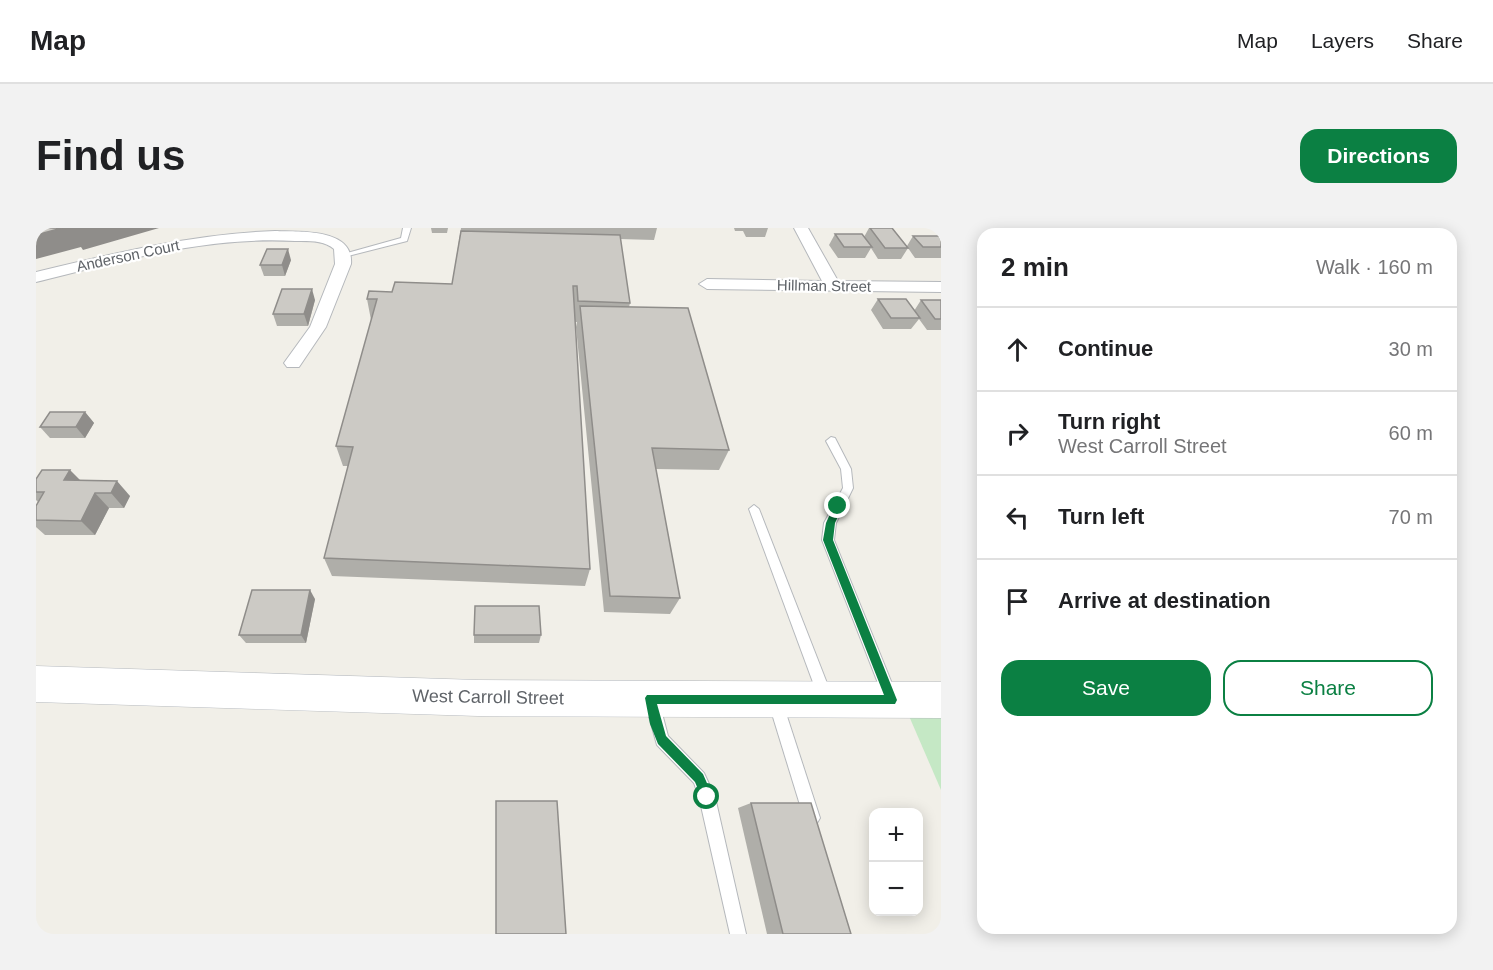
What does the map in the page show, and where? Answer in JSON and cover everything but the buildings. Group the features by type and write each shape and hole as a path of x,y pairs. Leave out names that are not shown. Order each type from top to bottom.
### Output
{"street":[{"path":"801,228 833,286"},
{"name":"Anderson Court","path":"36,277 215,238 249,234 329,240 339,246 344,255"},
{"path":"293,363 318,327 343,264 344,255"},
{"name":"Hillman Street","path":"707,284 941,287"},
{"name":"West Carroll Street","path":"36,684 478,698 941,700"}],"lane":[{"path":"344,255 404,239 407,228"},
{"path":"831,441 846,469 848,488 830,523 828,540 891,700"},
{"path":"754,509 826,700"},
{"path":"651,698 662,740 699,778 707,797 738,934"},
{"path":"774,699 817,833"}],"green space":[{"path":"909,716 941,716 941,790"}],"route":[{"path":"707,797 699,778 662,740 651,698 891,700 828,540 830,523 838,506"}]}
